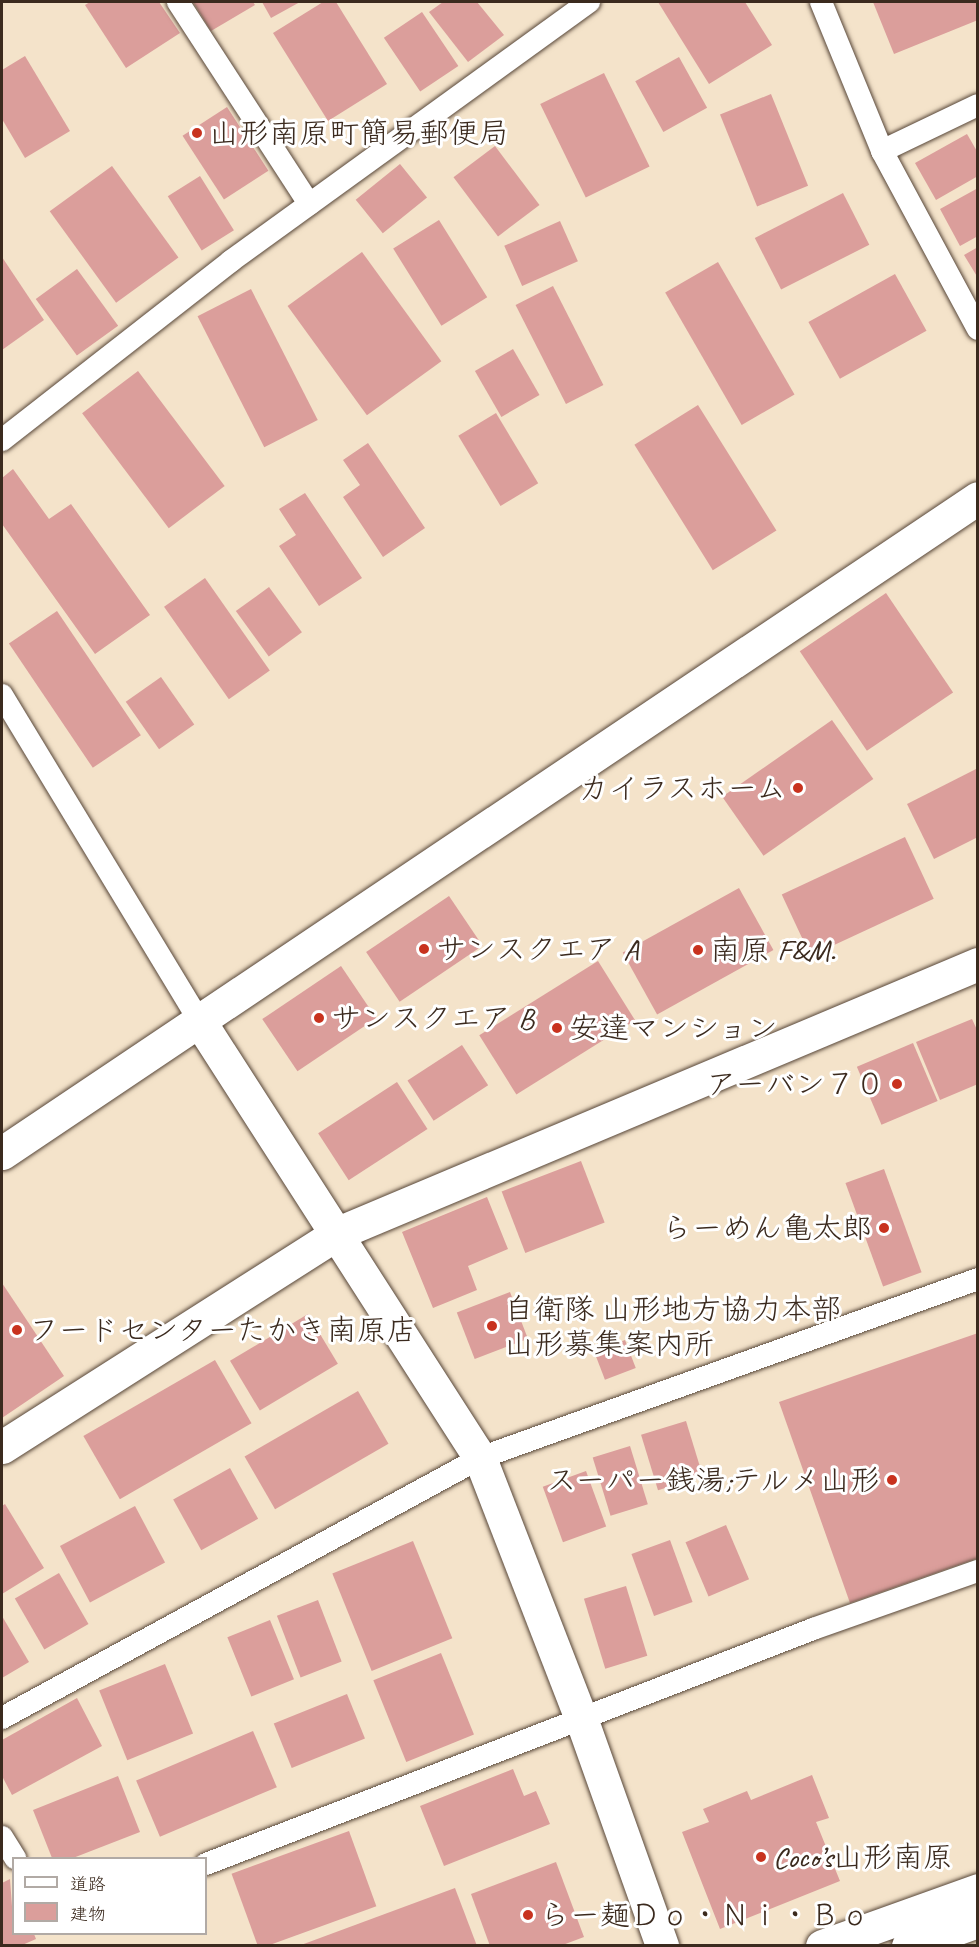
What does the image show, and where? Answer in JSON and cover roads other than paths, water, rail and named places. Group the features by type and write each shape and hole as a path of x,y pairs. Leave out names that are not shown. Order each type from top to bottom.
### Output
{"main road":[{"path":"2,1153 978,498"},
{"path":"2,1447 338,1233 978,964"},
{"path":"200,1022 338,1233 480,1458 581,1718 662,1946"},
{"path":"822,1946 978,1890"},
{"path":"908,1946 978,1921"}],"lane":[{"path":"178,2 309,204"},
{"path":"4,432 309,204 588,2"},
{"path":"821,2 882,151 978,329"},
{"path":"882,151 978,105"},
{"path":"2,695 200,1022"},
{"path":"2,1718 480,1458 978,1279"},
{"path":"207,1864 581,1718 978,1571"},
{"path":"2,1836 14,1857"}],"place":[{"name":"山形南原町簡易郵便局","path":"197,133"},
{"name":"カイラスホーム","path":"798,788"},
{"name":"サンスクエア A","path":"424,949"},
{"name":"南原 F&M.","path":"698,950"},
{"name":"サンスクエア B","path":"319,1018"},
{"name":"安達マンション","path":"557,1028"},
{"name":"アーバン７０","path":"897,1084"},
{"name":"らーめん亀太郎","path":"884,1228"},
{"name":"自衛隊 山形地方協力本部 山形募集案内所","path":"492,1326"},
{"name":"フードセンターたかき南原店","path":"17,1330"},
{"name":"スーパー銭湯;テルメ山形","path":"892,1480"},
{"name":"Coco’s山形南原","path":"761,1857"},
{"name":"らー麺Ｄｏ・Ｎｉ・Ｂｏ","path":"528,1915"}]}
